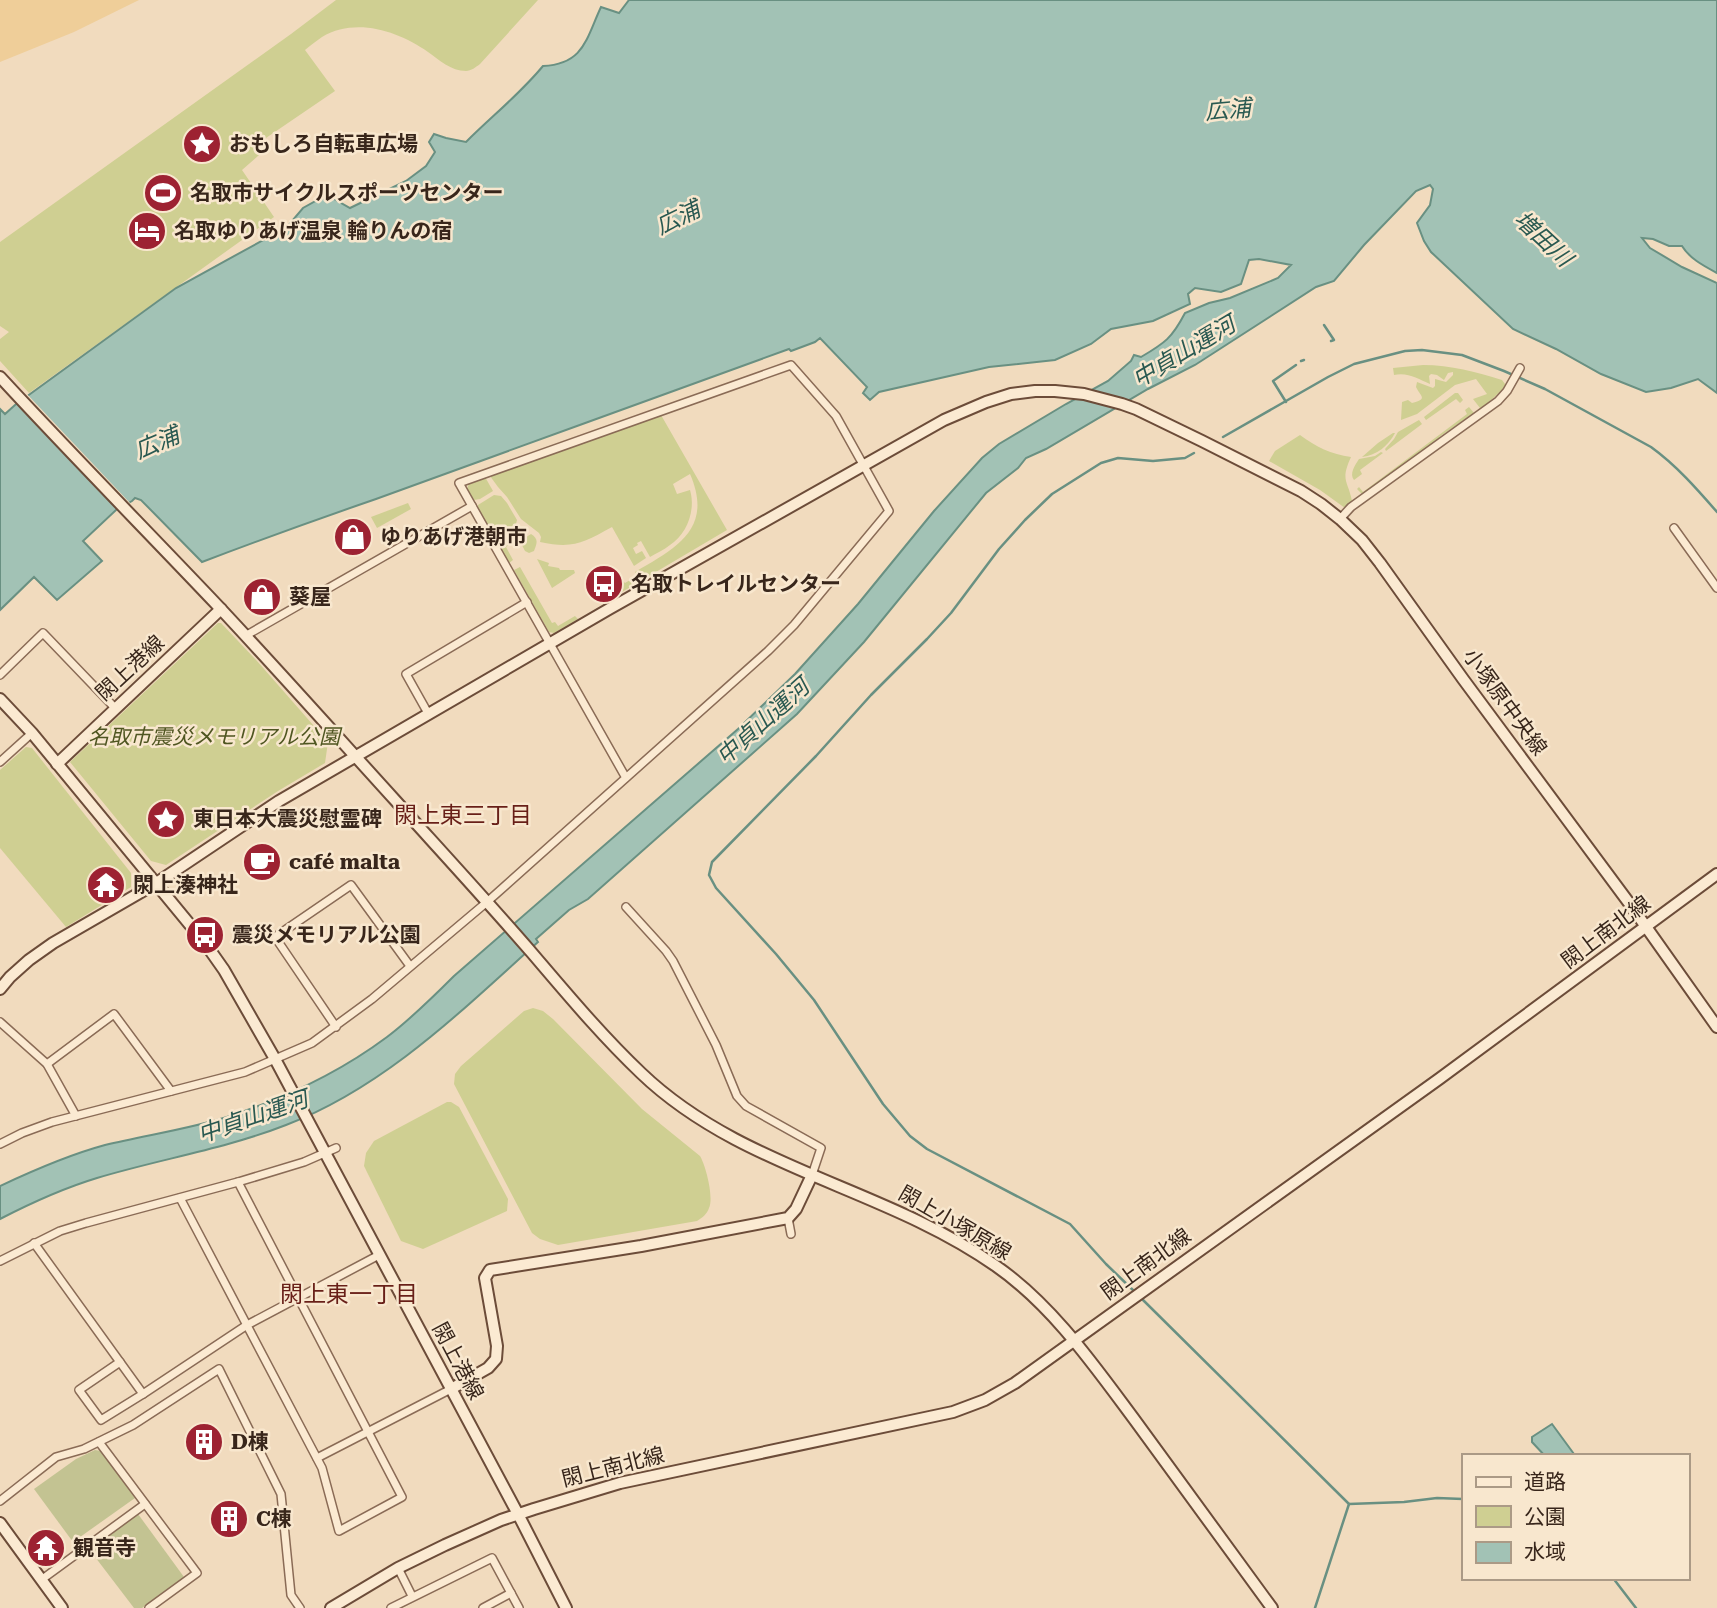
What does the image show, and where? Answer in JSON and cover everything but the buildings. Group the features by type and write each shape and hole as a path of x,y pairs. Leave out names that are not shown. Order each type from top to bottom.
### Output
{"street":[{"path":"0,1144 51,1122 245,1072 312,1043 372,999 487,902 626,778 768,651 794,625 889,511 836,416 791,365 460,483 626,778"},
{"path":"1340,519 1351,507 1499,401 1519,370"},
{"path":"0,377 221,609 487,902"},
{"name":"小塚原中央線","path":"863,465 944,420 986,401 1035,391 1067,392 1093,396 1136,409 1301,491 1321,504 1362,540 1380,563 1717,1027"},
{"path":"0,989 9,977 45,949 155,884 279,801 863,465"},
{"path":"245,636 472,506"},
{"path":"1674,528 1717,588"},
{"path":"429,715 406,674 527,602"},
{"name":"閖上港線","path":"57,764 221,609"},
{"path":"0,676 43,633 115,708"},
{"path":"0,699 32,733 205,943 224,970 275,1059"},
{"path":"0,762 32,733"},
{"name":"閖上南北線","path":"331,1608 398,1568 518,1514 620,1483 953,1412 985,1400 1127,1303 1717,874"},
{"path":"336,1027 275,937 351,885 410,967"},
{"name":"閖上小塚原線","path":"487,902 640,1073 673,1101 709,1126 749,1148 916,1220 997,1266 1030,1294 1074,1340 1272,1608"},
{"path":"317,1458 488,1368 498,1352 485,1278 490,1270 641,1246 788,1218 796,1209 821,1148 746,1106 737,1096 716,1045 673,961 625,907"},
{"path":"47,1064 114,1014 171,1091"},
{"path":"0,1023 47,1064 76,1116"},
{"name":"閖上港線","path":"275,1059 315,1132 331,1151 379,1255 566,1608"},
{"path":"0,1261 60,1231 303,1163 331,1151"},
{"path":"180,1198 322,1468 339,1531 402,1497 238,1182"},
{"path":"788,1218 791,1234"},
{"path":"34,1243 143,1394"},
{"path":"120,1362 79,1390 101,1420 247,1325 379,1255"},
{"path":"0,1501 56,1457 84,1449 133,1424 219,1369 281,1494 290,1595 300,1608"},
{"path":"99,1442 197,1573 149,1608"},
{"path":"41,1580 145,1504"},
{"path":"0,1523 62,1608"},
{"path":"391,1608 492,1558 519,1608"},
{"path":"398,1568 412,1596"},
{"path":"482,1608 511,1593"}],"green space":[{"name":"名取市サイクルスポーツセンター","path":"336,0 538,0 480,64 468,71 450,67 404,38 376,29 349,28 335,31 315,42 305,50 335,91 263,140 267,148 242,170 274,217 29,393 0,361 0,339 9,332 0,326 0,242"},
{"path":"1423,365 1483,374 1502,380 1505,387 1480,408 1473,399 1487,394 1476,379 1455,385 1417,414 1401,420 1402,402 1408,400 1412,403 1422,399 1416,387 1417,382 1433,388 1435,379 1446,382 1453,375 1453,372 1448,373 1444,380 1431,374 1430,384 1408,375 1394,375 1393,368"},
{"path":"1455,393 1463,400 1460,403 1456,399 1426,420 1424,417"},
{"path":"1469,407 1474,413 1440,438 1362,494 1357,489 1359,487 1363,492 1467,414 1465,410"},
{"path":"661,415 727,530 622,592 620,587 623,581 625,583 637,576 635,572 677,545 694,523 696,493 690,474 673,484 677,494 690,490 692,498 689,521 681,535 650,557 641,541 637,543 633,548 636,554 642,551 646,558 634,566 612,527 570,545 540,542 539,533 521,519 490,476"},
{"path":"1419,420 1422,424 1386,451 1398,432"},
{"path":"1393,433 1382,449 1362,457 1378,443"},
{"path":"1300,435 1324,449 1351,457 1345,476 1352,501 1345,508 1320,490 1269,461 1275,451"},
{"path":"1383,453 1360,470 1362,474 1354,480 1352,472 1359,459"},
{"path":"485,477 493,491 474,500 467,489 469,483"},
{"path":"494,495 501,496 517,520 516,524 508,529 515,541 506,547 513,560 509,563 478,508 478,505"},
{"path":"408,503 411,509 377,528 371,517"},
{"path":"531,534 536,543 534,551 529,553 520,541"},
{"path":"537,559 549,563 548,566 560,570 574,570 575,573 552,588"},
{"path":"520,567 552,623 555,622 558,626 575,616 578,619 554,633 549,632 514,570"},
{"name":"名取市震災メモリアル公園","path":"218,623 257,661 328,742 325,763 166,865 151,861 70,762"},
{"name":"名取市震災メモリアル公園","path":"26,747 32,748 131,873 131,887 66,927 0,848 0,770"},
{"path":"533,1008 543,1011 553,1019 642,1109 700,1156 711,1197 707,1212 697,1221 558,1245 532,1233 454,1084 455,1074 461,1066 524,1011"},
{"path":"447,1102 459,1107 508,1199 507,1211 423,1249 401,1241 364,1166 366,1153 374,1141"},
{"path":"95,1450 101,1451 135,1498 73,1542 34,1489 76,1459"},
{"path":"138,1514 184,1577 142,1608 134,1608 89,1549"}],"sand":[{"path":"0,0 139,0 74,32 0,62"}],"water":[{"path":"629,0 1717,0 1717,273 1702,265 1682,246 1669,246 1653,239 1642,238 1650,248 1717,283 1717,393 1698,379 1671,388 1646,392 1601,374 1513,329 1431,252 1417,223 1430,205 1433,189 1430,185 1416,191 1334,281 1316,287 1195,365 1026,458 1018,468 986,493 864,642 797,714 588,899 569,910 536,939 538,942 451,1020 389,1069 322,1109 286,1125 240,1141 85,1182 0,1219 0,1186 91,1149 215,1121 251,1109 331,1073 387,1037 738,729 795,674 982,458 999,444 1108,381 1131,361 1134,355 1141,357 1156,348 1172,334 1185,313 1278,278 1291,265 1259,259 1249,260 1241,284 1221,292 1195,288 1188,294 1190,304 1153,321 1111,329 1091,344 1055,360 989,367 879,392 870,400 863,393 867,387 820,338 791,351 789,349 202,562 141,500 135,498 116,510 83,541 102,561 57,600 34,577 0,610 0,409 5,414 176,288 287,227 303,208 321,198 334,199 350,208 406,181 426,166 435,152 429,142 434,134 466,142 543,66 567,60 582,48 601,7 619,13"},
{"path":"1552,1424 1574,1454 1543,1454 1532,1442 1532,1437"}],"pier":[{"path":"26,393 130,503 123,510 120,512 15,401"}],"waterway":[{"path":"1324,325 1334,340 1331,341"},
{"path":"1223,437 1354,364 1405,351 1422,350 1462,355 1545,389 1651,447 1678,469 1717,512"},
{"path":"1286,402 1273,381 1296,365"},
{"path":"1136,1293 1070,1224 927,1149 910,1136 883,1104 814,1000 716,888 709,875 712,862 927,639 951,613 999,549 1052,494 1101,463 1118,458 1153,461 1185,458 1194,453"},
{"path":"1141,1298 1349,1504 1315,1608"},
{"path":"1349,1504 1462,1499"},
{"path":"1615,1580 1636,1608"}],"place":[{"name":"おもしろ自転車広場","path":"202,144"},
{"name":"名取市サイクルスポーツセンター","path":"163,193"},
{"name":"名取ゆりあげ温泉 輪りんの宿","path":"147,231"},
{"name":"ゆりあげ港朝市","path":"353,537"},
{"name":"名取トレイルセンター","path":"604,584"},
{"name":"葵屋","path":"262,597"},
{"name":"東日本大震災慰霊碑","path":"166,819"},
{"name":"café malta","path":"262,862"},
{"name":"閖上湊神社","path":"106,885"},
{"name":"震災メモリアル公園","path":"205,935"},
{"name":"D棟","path":"204,1442"},
{"name":"C棟","path":"229,1519"},
{"name":"観音寺","path":"46,1548"}],"district":[{"name":"閖上東三丁目","path":"463,815"},
{"name":"閖上東一丁目","path":"349,1294"}],"water label":[{"name":"広浦","path":"1228,110"},
{"name":"広浦","path":"678,218"},
{"name":"増田川","path":"1543,239"},
{"name":"中貞山運河","path":"1184,352"},
{"name":"広浦","path":"157,443"},
{"name":"中貞山運河","path":"763,722"},
{"name":"中貞山運河","path":"253,1117"}]}
